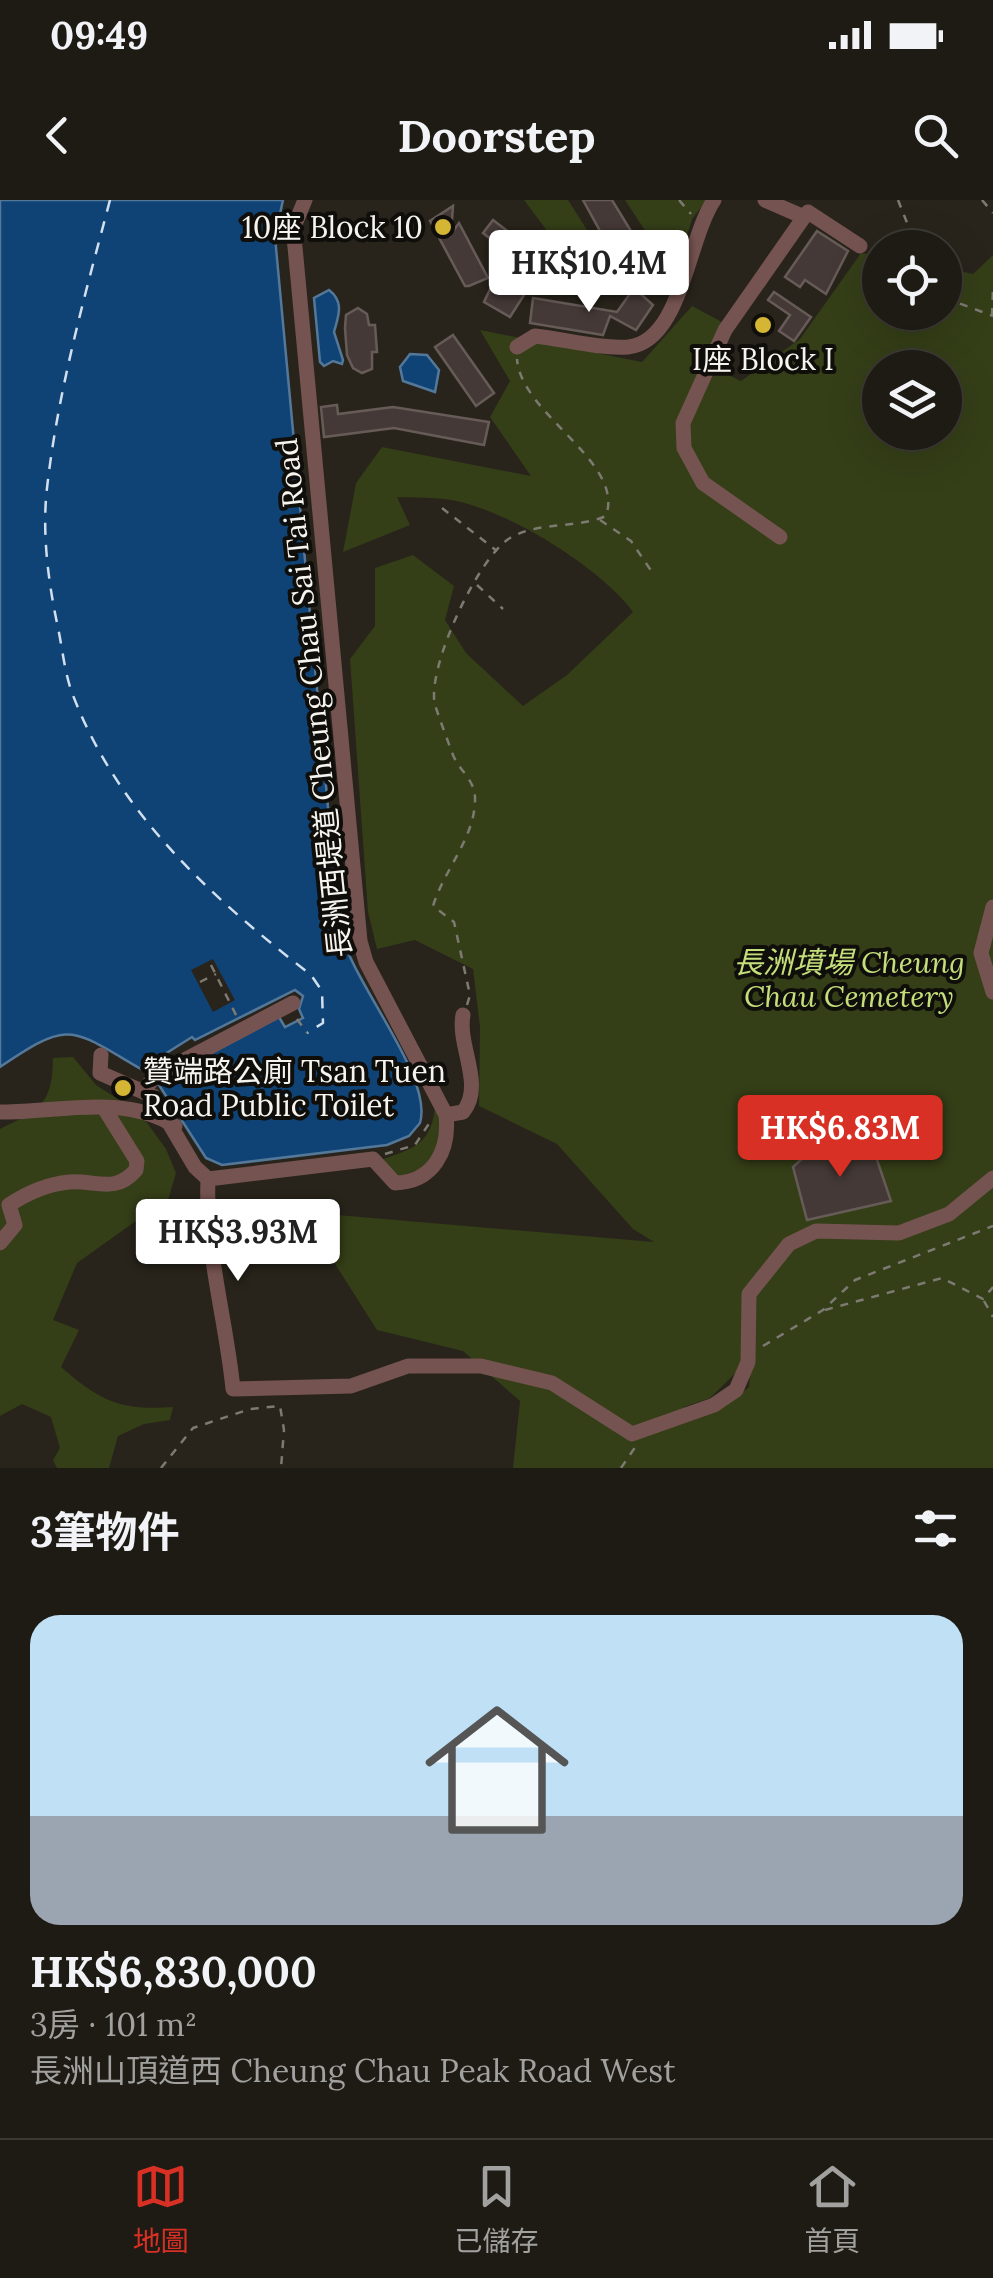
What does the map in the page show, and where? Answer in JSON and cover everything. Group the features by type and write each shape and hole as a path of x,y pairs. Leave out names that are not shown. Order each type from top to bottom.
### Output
{"street":[{"name":"長洲西堤道 Cheung Chau Sai Tai Road","path":"305,200 293,229 360,941 366,962 446,1115"},
{"path":"518,347 534,336 622,347 654,337 668,320 699,223 714,200"},
{"path":"765,200 804,217"},
{"path":"780,537 702,483 684,448 684,422 724,330 808,212 860,246"},
{"path":"993,907 981,953 993,992"},
{"path":"143,1090 158,1074 293,1003"},
{"path":"208,1179 373,1159 395,1183 413,1183 434,1168 442,1153 449,1137 446,1115 463,1112 470,1101 471,1076 460,1030 463,1016"},
{"path":"101,1055 100,1073 154,1096 175,1126 195,1167 208,1179 210,1267 226,1326 234,1390 350,1386 408,1366 466,1365 552,1383 624,1432 642,1431 726,1399 741,1384 748,1355 749,1294 789,1244 816,1230 898,1233 949,1214 993,1178"},
{"path":"0,1112 42,1113 64,1106 104,1108 157,1115 175,1126"},
{"path":"0,1243 15,1225 9,1205 25,1195 68,1182 115,1185 136,1170 137,1160 104,1108"}],"path":[{"path":"679,200 699,223"},
{"path":"898,200 910,230"},
{"path":"982,200 993,213"},
{"path":"962,305 992,316 993,289"},
{"path":"463,1016 470,995 454,922 433,906 443,874 471,830 476,798 472,781 454,757 435,703 434,679 456,609 509,538 546,526 599,519 606,516 610,504 605,486 582,450 538,404 516,365 518,347"},
{"path":"442,508 498,552"},
{"path":"599,519 609,530 631,540 652,572"},
{"path":"476,584 503,610"},
{"path":"211,964 239,1020"},
{"path":"200,982 216,974"},
{"path":"293,1003 299,1028 307,1034"},
{"path":"373,1159 415,1144 423,1136 430,1125 434,1093"},
{"path":"748,1355 823,1310 855,1280 993,1226"},
{"path":"823,1310 942,1278 983,1299 993,1316"},
{"path":"983,1299 993,1287"},
{"path":"162,1468 192,1428 250,1410 280,1406 284,1430 281,1468"},
{"path":"621,1468 642,1431"}],"green space":[{"path":"524,200 568,200 589,233 560,248"},
{"path":"625,200 707,200 692,219 675,276"},
{"name":"長洲墳場 Cheung Chau Cemetery","path":"861,253 862,330 962,330 962,272 973,274 993,255 993,1468 513,1468 520,1401 463,1351 377,1330 302,1212 654,1242 633,1229 557,1144 479,1106 480,1027 473,969 415,940 377,949 368,912 350,659 375,626 375,568 413,555 454,586 445,620 466,653 523,706 567,675 633,612 599,577 551,543 498,515 451,500 397,497 410,525 343,552 356,483 382,447 531,476 490,417 510,381 480,330 642,362 692,306 722,322 714,368 741,381 800,339","holes":["751,1358 749,1387 725,1406 691,1421 684,1407 710,1398"]},
{"path":"73,1057 96,1085 140,1113 166,1149 176,1173 164,1214 143,1216 77,1263 53,1320 79,1330 61,1367 88,1388 125,1405 173,1407 170,1420 144,1424 118,1436 109,1468 57,1468 53,1460 60,1448 51,1417 22,1404 0,1416 0,1129 41,1104 50,1087 53,1058"},
{"path":"435,1104 444,1130 428,1166 396,1178 380,1160 403,1152 426,1136"}],"water":[{"path":"0,200 283,200 275,237 339,926 358,973 415,1080 421,1103 420,1123 409,1136 387,1145 222,1165 206,1158 157,1082 279,1017 285,1027 303,1018 299,1009 303,996 295,990 195,1040 192,1037 141,1069 99,1045 70,1035 42,1041 0,1067"},
{"path":"329,290 339,305 334,332 343,360 342,364 333,361 324,366 320,362 314,298"},
{"path":"410,354 427,355 439,370 435,392 403,381 400,367"}],"pier":[{"path":"213,959 235,1000 213,1012 191,970"}],"building":[{"path":"583,200 612,200 656,272 635,285 624,267 595,285 586,270 626,249 617,234 605,240"},
{"path":"453,206 451,234 459,223 488,278 469,286 465,286 430,221"},
{"path":"493,220 531,249 536,243 570,270 560,283 522,253 517,260 483,233"},
{"path":"817,231 848,251 826,294 805,280 800,287 785,277"},
{"path":"495,279 524,295 510,317 484,302"},
{"path":"634,288 653,305 636,330 610,316 603,335 530,323 533,298 617,312"},
{"path":"774,292 811,317 794,341 779,331 790,315 768,300"},
{"path":"358,308 367,314 369,325 375,325 377,352 372,352 372,369 362,373 353,368 347,355 345,328 346,315"},
{"path":"453,335 494,393 476,406 435,347"},
{"path":"337,405 338,414 393,407 489,422 484,445 394,428 324,437 321,407"},
{"path":"850,1142 873,1148 891,1201 807,1220 793,1167 813,1149"}],"ferry route":[{"path":"110,200 65,379 47,488 47,556 67,674 90,734 140,813 203,883 311,975 322,991 323,1023 307,1033"}],"place":[{"name":"10座 Block 10","path":"443,227"},
{"name":"I座 Block I","path":"763,325"},
{"name":"贊端路公廁 Tsan Tuen Road Public Toilet","path":"123,1088"}]}
